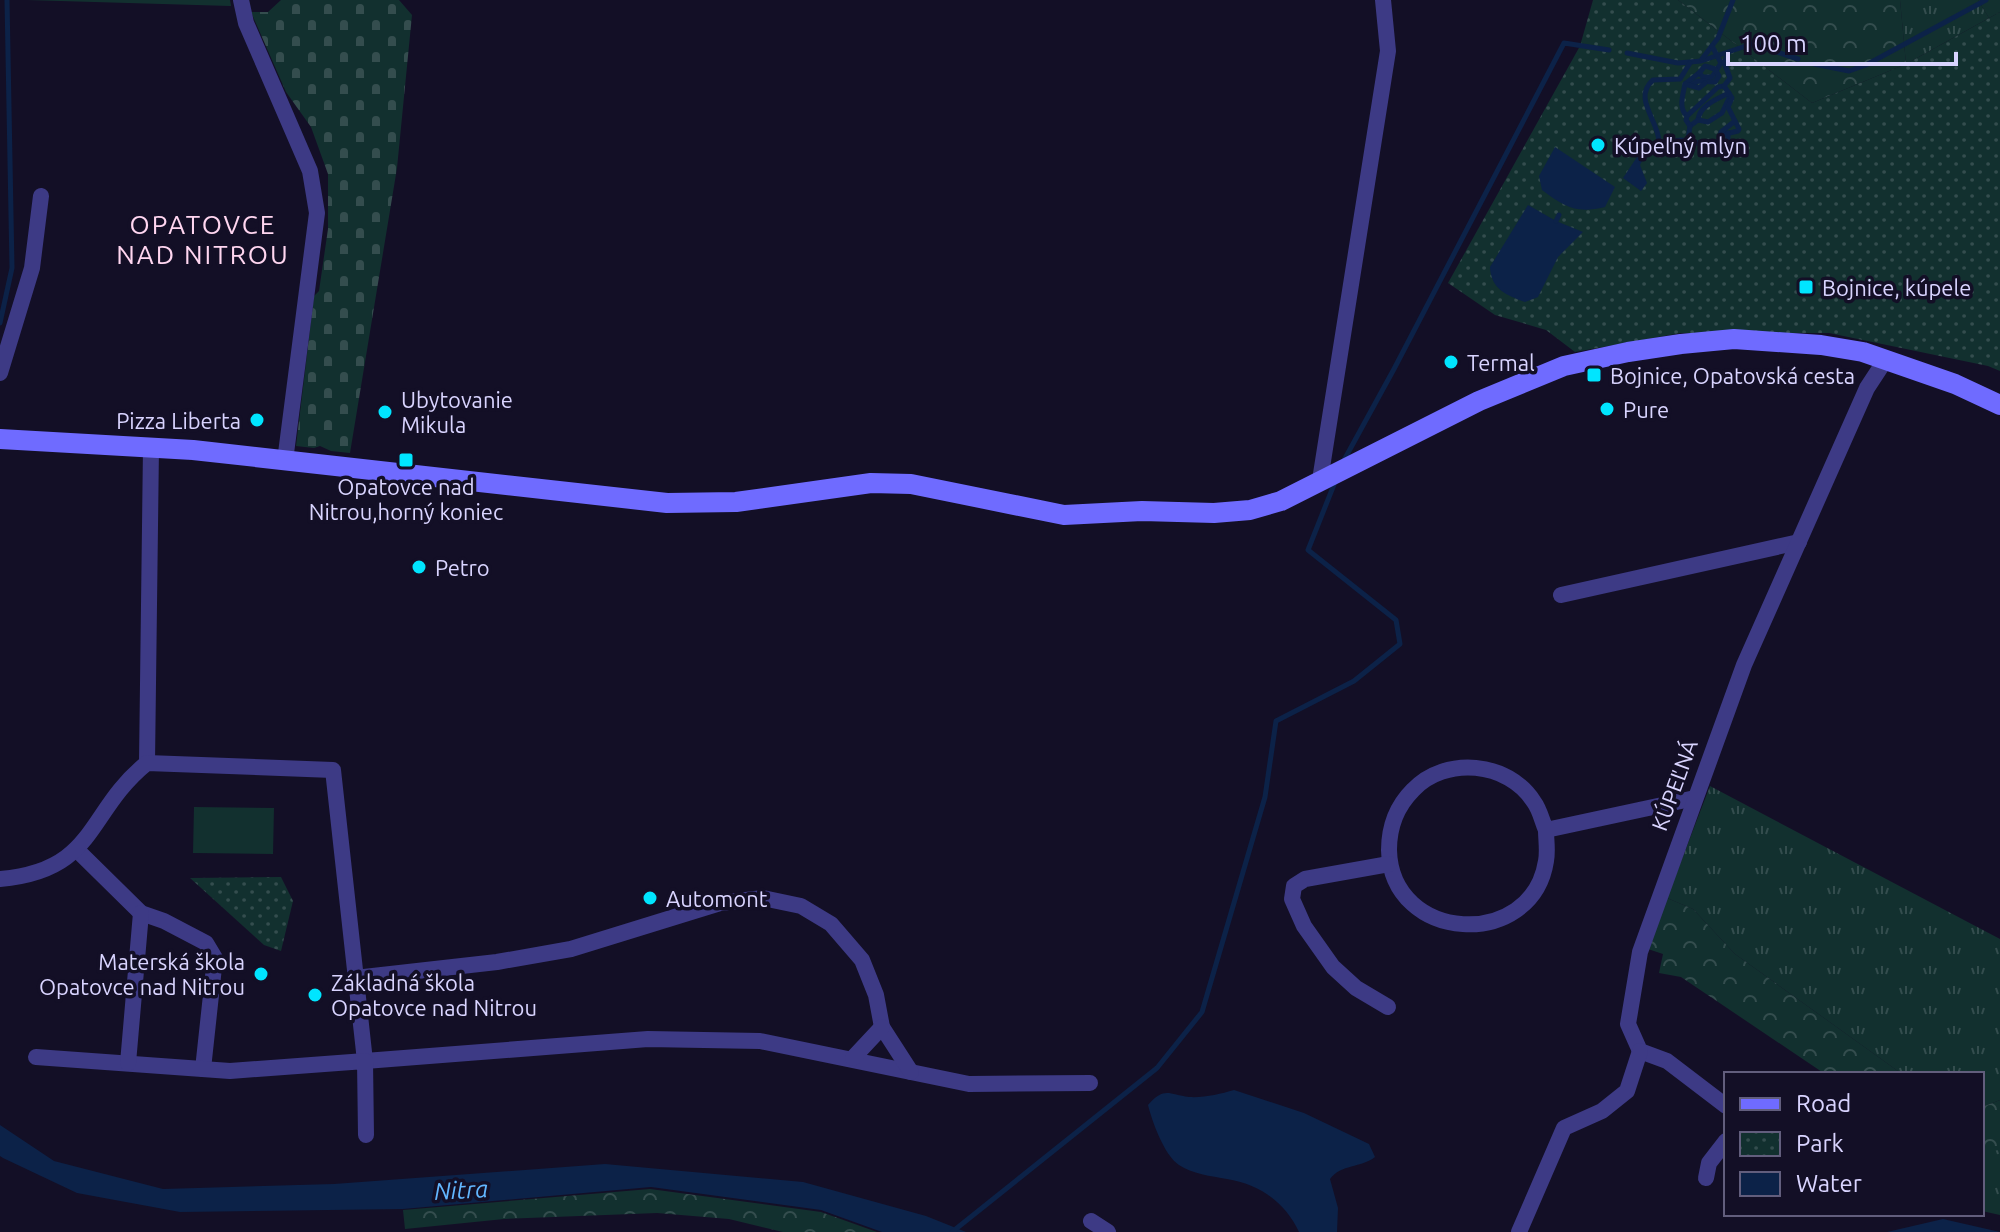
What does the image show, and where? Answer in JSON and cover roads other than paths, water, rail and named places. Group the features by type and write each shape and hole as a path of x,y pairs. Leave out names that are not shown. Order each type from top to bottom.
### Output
{"street":[{"path":"241,0 246,23 310,171 317,213 285,461"},
{"path":"1320,480 1388,51 1383,0"},
{"path":"0,373 32,268 41,196"},
{"path":"0,439 151,447 667,503 736,502 871,483 911,484 1064,515 1142,511 1214,513 1250,510 1281,501 1507,389 1564,366 1628,352 1734,339 1821,345 1886,359 1955,384 2000,405"},
{"name":"KÚPEĽNÁ","path":"1640,1051 1628,1024 1640,952 1744,665 1867,388 1886,359"},
{"path":"147,763 151,447"},
{"path":"1561,595 1799,542"},
{"path":"0,879 54,867 77,850 134,774 147,763 333,770 365,1061 366,1135"},
{"path":"1482,767 1512,779 1534,801 1546,830 1546,861 1535,890 1513,912 1485,925 1454,925 1425,914 1402,892 1389,864 1389,832 1400,803 1422,780 1451,768 1482,767"},
{"path":"1546,830 1695,798"},
{"path":"77,850 141,913 176,927 212,949 215,958 203,1069"},
{"path":"1388,1007 1356,988 1333,967 1304,926 1292,899 1294,886 1305,879 1389,864"},
{"path":"355,978 497,962 571,949 720,903 763,898 801,906 831,924 862,960 876,995 882,1027 911,1072"},
{"path":"128,1063 141,913"},
{"path":"853,1058 882,1027"},
{"path":"36,1057 230,1071 648,1039 760,1041 969,1084 1090,1083"},
{"path":"1519,1232 1564,1128 1602,1111 1627,1091 1640,1051 1667,1061 1724,1104"},
{"path":"1706,1178 1709,1163 1724,1144"},
{"path":"1091,1221 1108,1232"}],"water":[{"path":"1555,147 1615,187 1605,207 1586,210 1571,208 1542,190 1539,176"},
{"path":"1639,154 1644,157 1640,165 1647,183 1641,191 1623,178"},
{"path":"1528,205 1583,232 1558,257 1538,297 1525,302 1506,294 1497,286 1490,267"},
{"path":"1234,1090 1304,1113 1369,1144 1375,1157 1340,1171 1330,1179 1338,1208 1337,1232 1299,1232 1279,1203 1260,1190 1239,1181 1190,1171 1168,1154 1148,1105 1154,1099 1163,1094 1200,1097"},
{"name":"Nitra","path":"0,1125 54,1161 163,1189 334,1184 605,1164 803,1182 926,1216 966,1232 882,1232 821,1210 651,1187 403,1209 180,1212 77,1193 3,1158 0,1156"},
{"path":"1943,1219 2000,1232 1887,1232"}],"waterway":[{"path":"0,323 12,268 7,0"},
{"path":"1702,59 1718,38 1733,0"},
{"path":"1814,64 1849,71 1866,65 1986,0"},
{"path":"1343,462 1564,43 1609,50"},
{"path":"1627,53 1678,63 1701,61 1752,44 1798,59"},
{"path":"1685,84 1699,73 1703,77 1712,77 1721,63 1712,46"},
{"path":"1655,143 1681,140 1718,144 1721,132 1735,121 1728,107 1732,98 1724,86 1730,78 1724,62 1728,54"},
{"path":"1659,142 1646,102 1647,87 1653,80 1680,79 1690,63"},
{"path":"1691,85 1698,81 1715,82 1719,76 1715,69 1705,66 1699,73"},
{"path":"1687,116 1682,105 1685,84 1699,88 1705,83"},
{"path":"1688,140 1690,126 1687,116 1718,87 1724,86"},
{"path":"1698,120 1705,107 1729,93"},
{"path":"1690,126 1698,120 1708,122 1722,113 1730,96"},
{"path":"1721,135 1738,131 1735,123"},
{"path":"1718,144 1722,146 1728,140 1728,133"},
{"path":"1556,221 1559,215"},
{"path":"952,1232 1157,1068 1202,1012 1265,797 1276,721 1354,681 1400,644 1396,620 1308,550 1335,482"}],"place":[{"name":"Kúpeľný mlyn","path":"1598,145"},
{"name":"Bojnice, kúpele","path":"1806,287"},
{"name":"Termal","path":"1451,362"},
{"name":"Bojnice, Opatovská cesta","path":"1594,375"},
{"name":"Pure","path":"1607,409"},
{"name":"Ubytovanie Mikula","path":"385,412"},
{"name":"Pizza Liberta","path":"257,420"},
{"name":"Opatovce nad Nitrou,horný koniec","path":"406,460"},
{"name":"Petro","path":"419,567"},
{"name":"Automont","path":"650,898"},
{"name":"Materská škola Opatovce nad Nitrou","path":"261,974"},
{"name":"Základná škola Opatovce nad Nitrou","path":"315,995"}],"district":[{"name":"OPATOVCE NAD NITROU","path":"203,239"}]}
